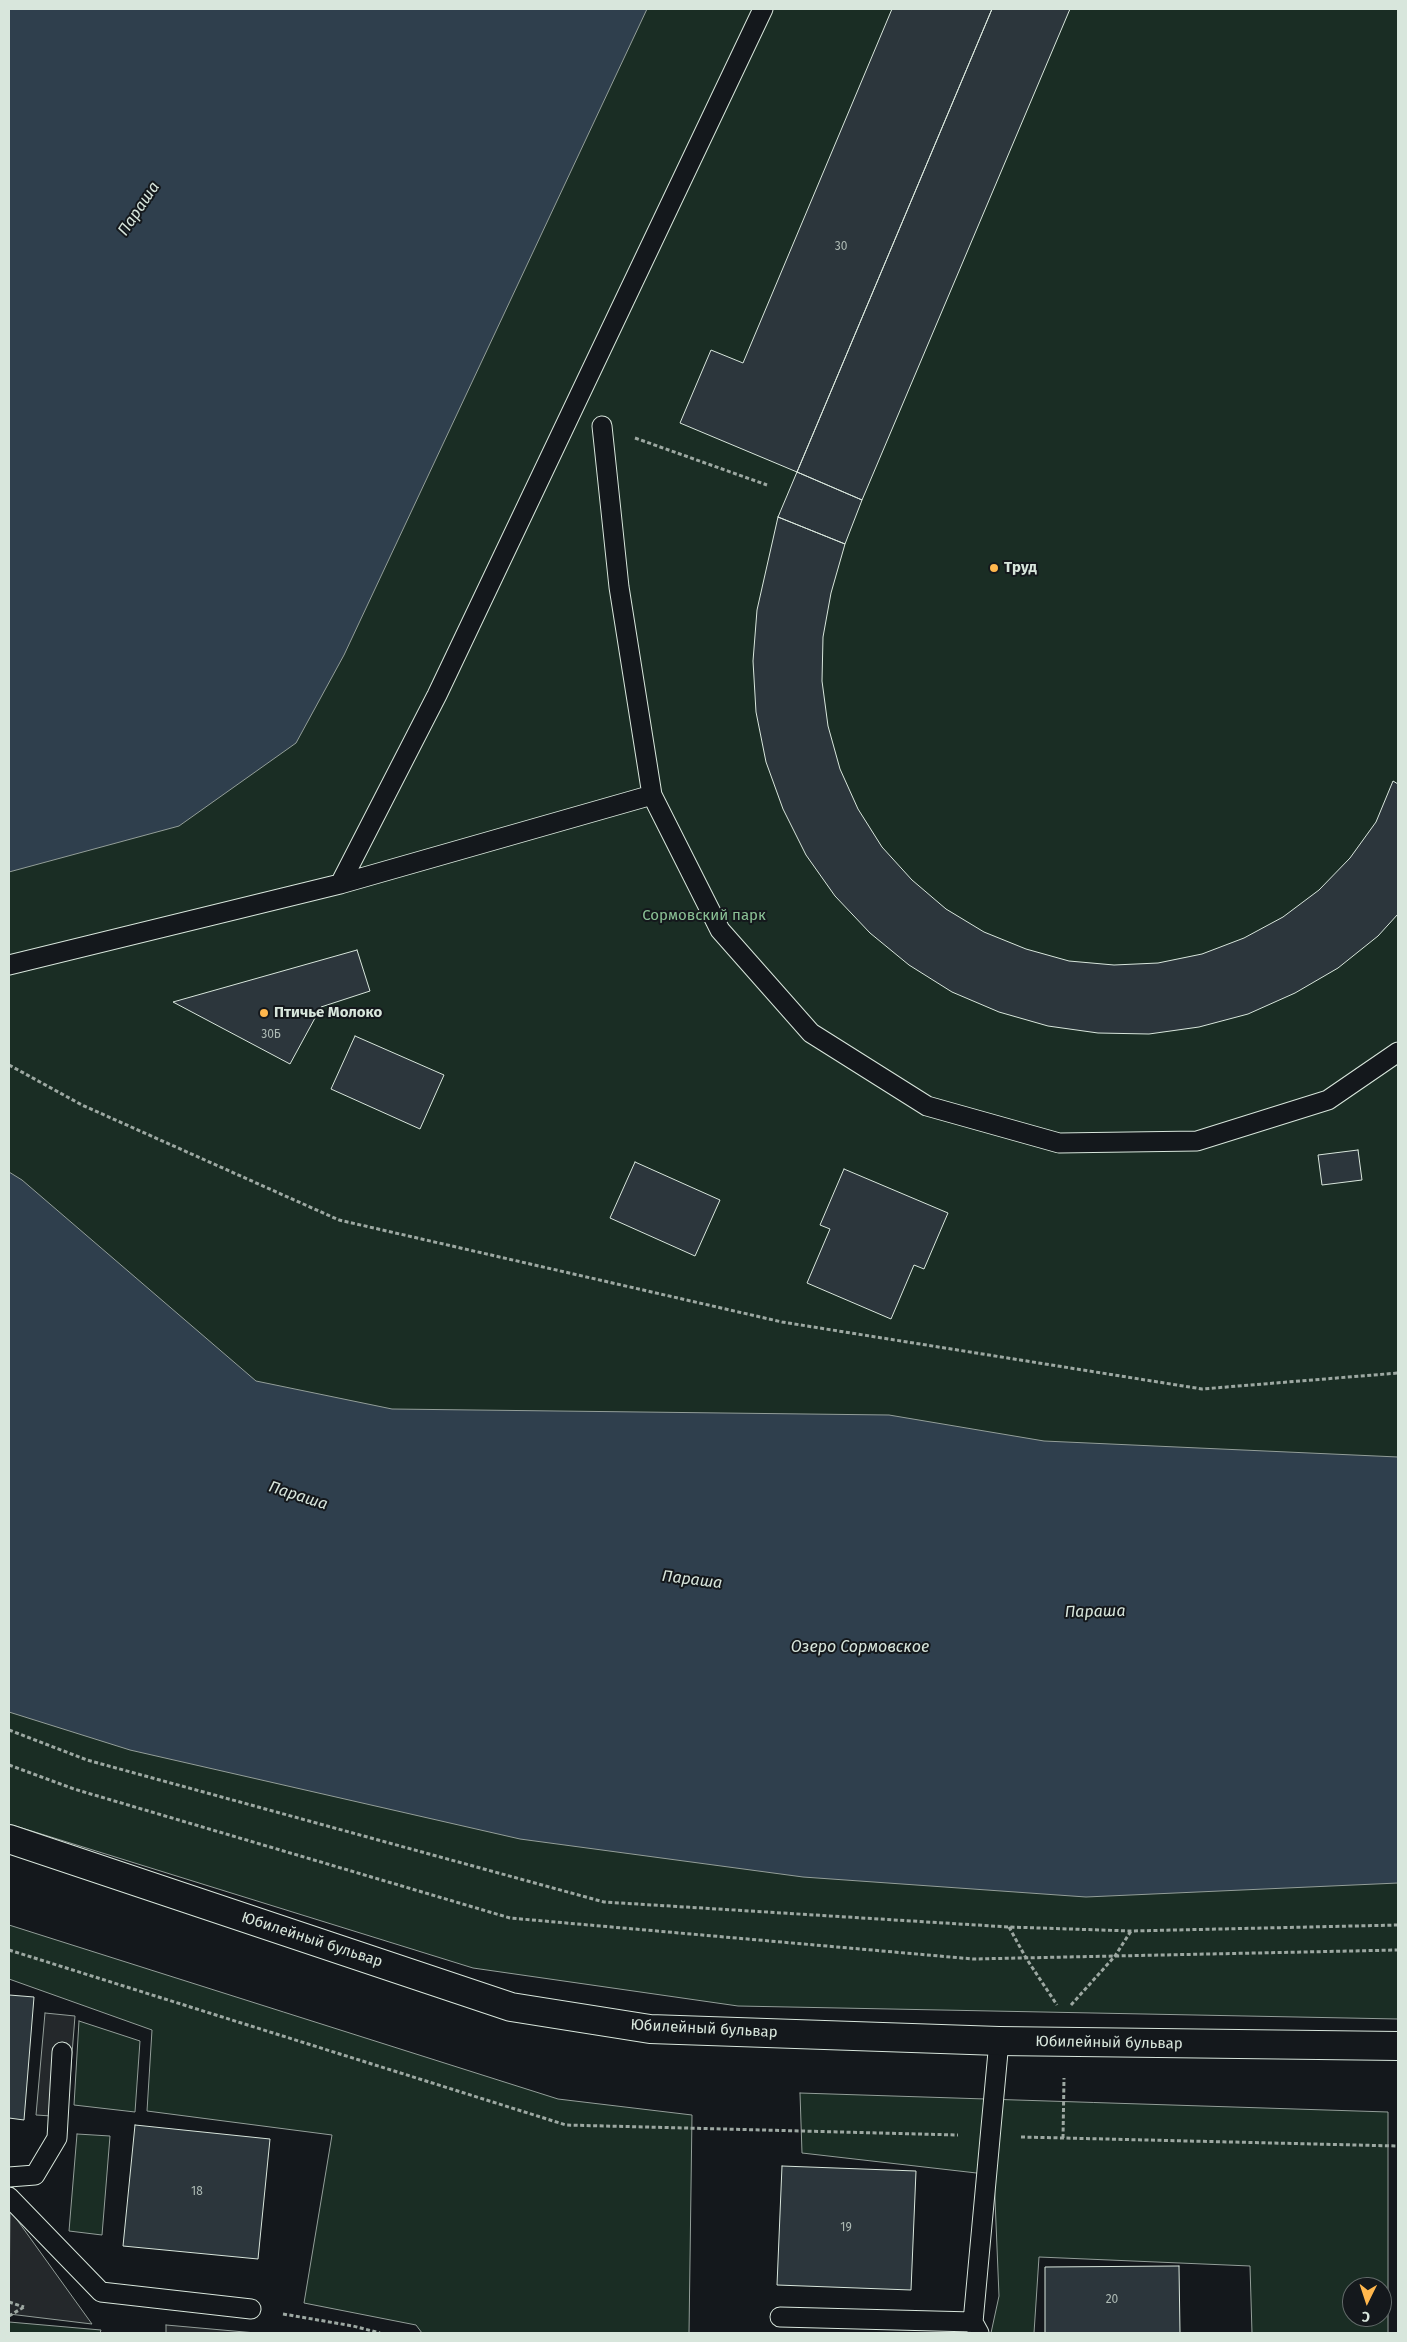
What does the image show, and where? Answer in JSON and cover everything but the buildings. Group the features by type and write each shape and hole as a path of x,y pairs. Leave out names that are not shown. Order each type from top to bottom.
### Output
{"street":[{"name":"Юбилейный бульвар","path":"9,1839 512,2007 650,2029 999,2041 1398,2046"}],"lane":[{"path":"340,884 442,686 763,9"},
{"path":"602,426 619,587 652,794 720,930 811,1033 927,1106 1060,1143 1197,1141 1328,1100 1398,1052"},
{"path":"9,965 340,884 652,794"},
{"path":"780,2317 976,2328 999,2041"},
{"path":"9,2177 35,2176 57,2138 62,2052"},
{"path":"9,2197 101,2292 251,2309"}],"path":[{"path":"602,426 767,485"},
{"path":"9,1065 82,1105 339,1220 782,1322 1202,1389 1398,1373"},
{"path":"9,1730 87,1760 604,1902 1009,1927 1131,1931 1398,1925"},
{"path":"9,1765 74,1789 510,1918 973,1959 1398,1950"},
{"path":"1009,1927 1026,1958 1058,2006"},
{"path":"9,1950 566,2125 1398,2146"},
{"path":"9,2302 24,2308 9,2316"},
{"path":"251,2309 319,2319 380,2333"}],"green space":[{"name":"Сормовский парк","path":"9,9 1398,9 1398,2019 738,2006 473,1968 9,1824"},
{"path":"9,1925 558,2099 692,2115 689,2333 422,2333 416,2325 304,2303 332,2135 147,2111 152,2030 9,1979"},
{"path":"79,2021 140,2041 135,2112 74,2105"},
{"path":"800,2093 1388,2112 1388,2277 1342,2277 1342,2327 1388,2327 1388,2333 1252,2333 1250,2266 1039,2257 1034,2333 991,2333 999,2296 994,2175 802,2153"},
{"path":"77,2134 110,2136 102,2235 69,2231"},
{"path":"9,2322 101,2330 100,2333 9,2333"}],"shaded area":[{"path":"45,2013 75,2016 67,2117 36,2115"},
{"path":"10,2210 92,2324 9,2314"},
{"path":"166,2325 256,2333 166,2333"}],"water":[{"name":"Параша","path":"9,9 647,9 344,655 296,743 179,826 9,872"},
{"name":"Озеро Сормовское","path":"9,1172 22,1180 256,1381 392,1409 889,1415 1044,1441 1398,1457 1398,1883 1086,1897 803,1877 520,1839 130,1750 9,1712"}],"place":[{"name":"Труд","path":"994,568"},
{"name":"Птичье Молоко","path":"264,1013"}]}
